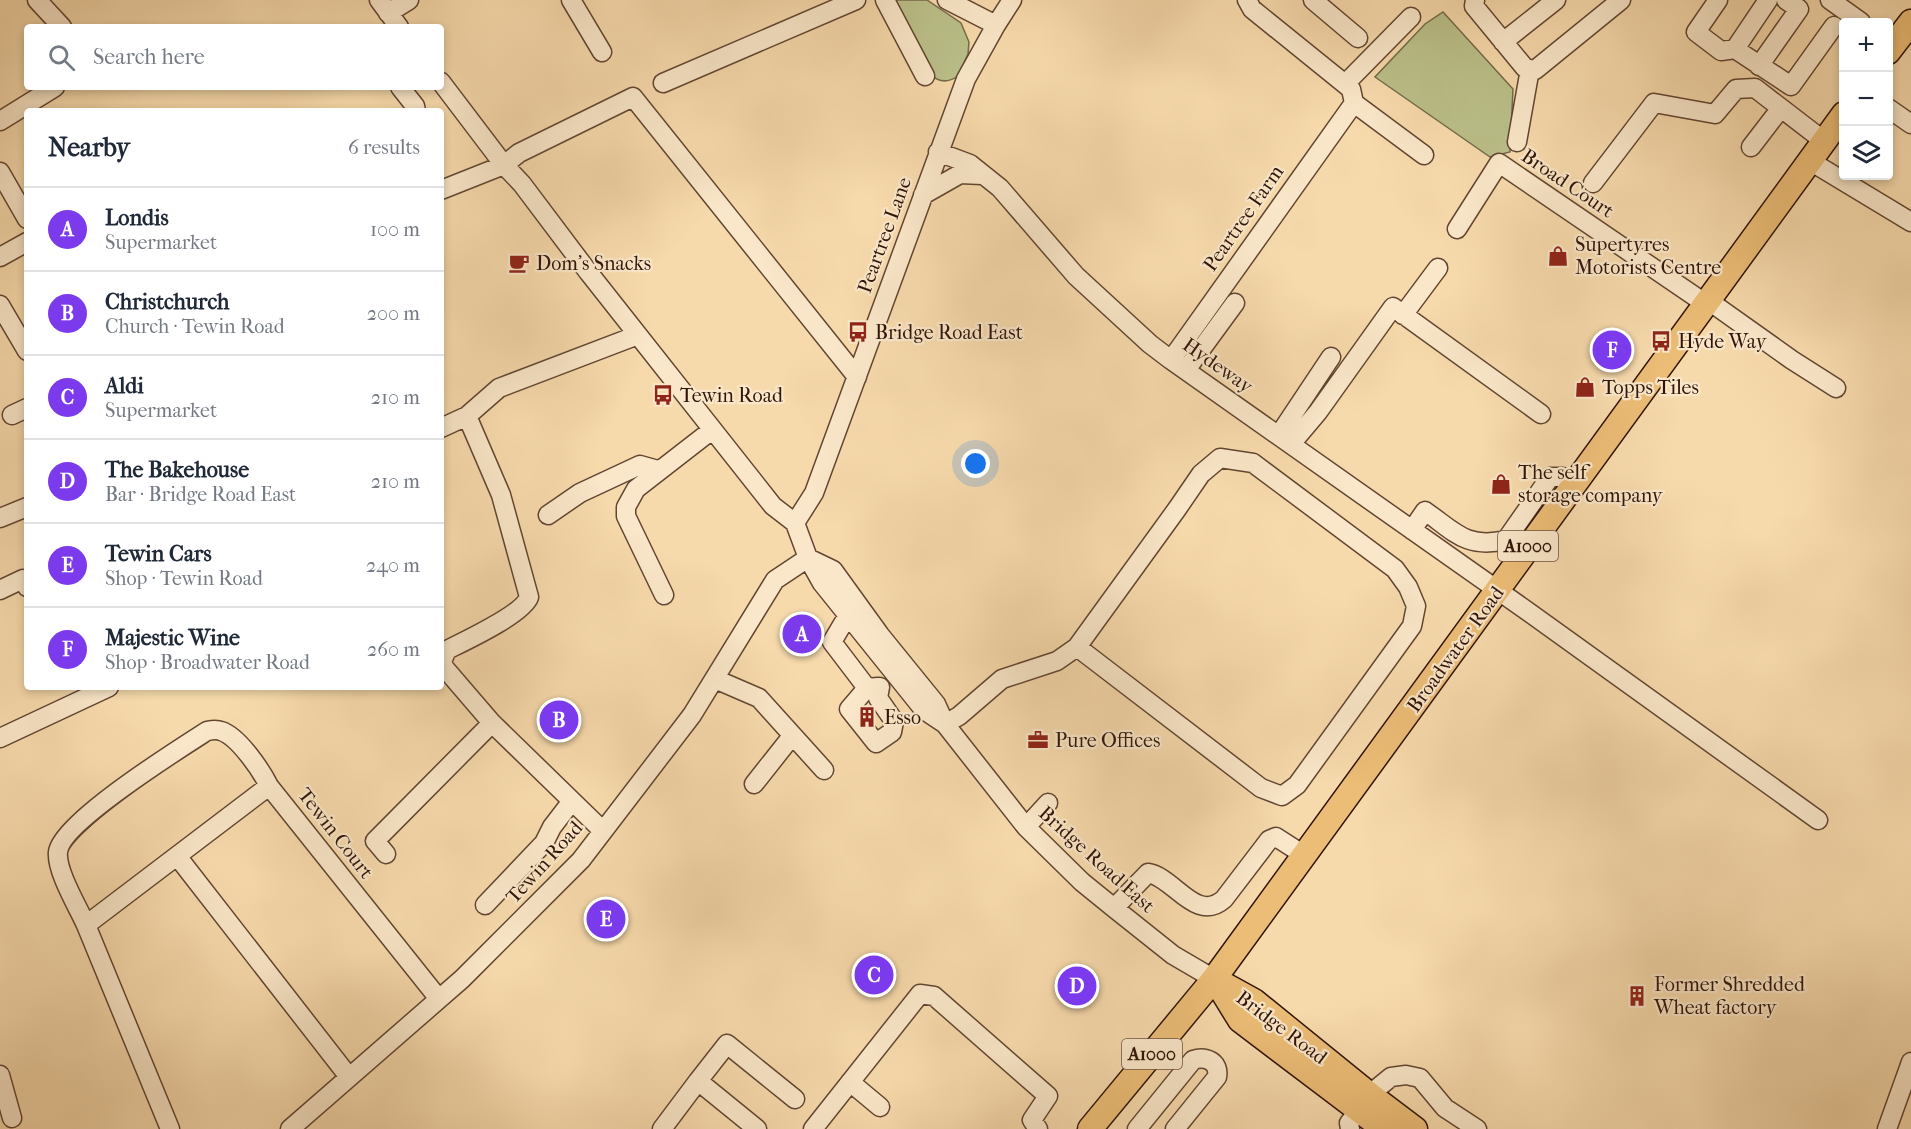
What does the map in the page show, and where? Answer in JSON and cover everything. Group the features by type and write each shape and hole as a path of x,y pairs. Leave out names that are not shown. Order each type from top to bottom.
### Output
{"main road":[{"path":"1893,43 1911,22"},
{"name":"Broadwater Road","path":"1214,980 1839,121"},
{"name":"Bridge Road","path":"1214,980 1254,1000 1360,1112 1384,1129"},
{"name":"A1000","path":"1090,1129 1214,980"},
{"name":"Bridge Road","path":"1360,1112 1415,1129"}],"street":[{"path":"38,0 59,24"},
{"path":"389,13 408,0"},
{"path":"571,0 602,52"},
{"path":"663,83 856,0"},
{"path":"885,0 925,76"},
{"path":"947,0 996,25"},
{"name":"Peartree Lane","path":"795,523 814,493 966,79 1012,0"},
{"path":"1246,0 1252,9 1351,89 1354,103 1424,155"},
{"path":"1313,0 1358,38"},
{"path":"1475,0 1473,6 1525,68 1535,70 1621,0"},
{"path":"1503,42 1556,0"},
{"path":"1718,0 1696,32 1721,51 1735,49 1791,86 1834,26"},
{"path":"1735,49 1768,0"},
{"path":"1760,66 1799,9 1786,0"},
{"path":"1830,0 1855,18"},
{"path":"1345,84 1411,17"},
{"path":"1517,142 1530,69"},
{"path":"444,86 773,506 795,523"},
{"path":"1593,183 1654,103 1715,114 1736,89 1755,88 1824,141"},
{"path":"0,121 50,90"},
{"path":"402,90 415,108"},
{"path":"444,189 504,165 519,153 633,97 857,377"},
{"name":"Peartree Farm","path":"1178,365 1354,103"},
{"path":"1751,147 1781,108"},
{"path":"1893,111 1911,124"},
{"name":"Hydeway","path":"938,152 970,164 1000,188 1076,276 1150,344 1818,820"},
{"path":"1810,160 1911,222"},
{"name":"Broad Court","path":"1457,229 1499,164 1708,302"},
{"path":"0,172 24,214"},
{"path":"923,195 960,174 982,175"},
{"path":"0,257 24,244"},
{"path":"1403,315 1438,268"},
{"path":"1708,302 1796,355 1836,388"},
{"path":"1178,365 1235,303"},
{"path":"0,304 24,346"},
{"path":"1285,439 1318,412 1393,307 1541,414"},
{"path":"444,427 467,416 499,388 638,335"},
{"path":"1285,439 1331,357"},
{"path":"444,657 447,650 527,604 529,597 501,495 467,416"},
{"path":"664,595 626,516 626,507 636,489 712,430"},
{"path":"945,724 959,716 1002,679 1057,661 1077,647 1201,474 1220,458 1253,463 1395,569 1408,587 1416,606 1412,626 1297,785 1282,796 1261,788 1077,647"},
{"path":"548,515 580,494 640,465 658,470"},
{"path":"1412,530 1425,511 1474,543 1506,540 1550,477 1563,477 1574,484"},
{"path":"0,518 24,508"},
{"name":"Bridge Road East","path":"795,523 808,558 822,583 924,710 945,724"},
{"name":"Bridge Road East","path":"808,558 833,570 880,635 936,704 945,724 1026,827 1082,882 1113,908 1173,955 1214,980"},
{"name":"Tewin Road","path":"290,1129 462,979 581,860 692,715 775,580 808,558"},
{"path":"0,590 24,579"},
{"path":"848,615 832,642 873,687 905,687"},
{"path":"444,667 492,723 603,831"},
{"path":"716,679 759,698 824,770"},
{"path":"0,738 78,693 94,690"},
{"path":"386,854 375,841 492,723"},
{"path":"170,1129 60,866 59,847 74,828 121,789 207,731 215,729 229,734 261,770 269,786"},
{"path":"753,784 792,736"},
{"name":"Tewin Court","path":"86,925 269,786 439,999"},
{"path":"485,905 544,843 552,826 572,801"},
{"path":"1026,827 1048,803"},
{"path":"1113,908 1148,873 1163,879 1193,903 1211,907 1218,905 1224,899 1269,840 1276,837 1304,855"},
{"path":"177,856 350,1077"},
{"path":"813,1129 920,994 934,996 1048,1096 1032,1120 1038,1129"},
{"path":"662,1129 727,1044 795,1099"},
{"path":"1137,1129 1192,1060 1202,1057 1209,1060 1215,1064 1218,1071 1217,1077 1175,1129"},
{"path":"1887,1129 1911,1062"},
{"path":"0,1075 12,1118"},
{"path":"1360,1112 1391,1077 1406,1075 1419,1078 1445,1108 1477,1129"},
{"path":"698,1081 757,1129"},
{"path":"850,1082 880,1107"}],"green space":[{"path":"894,0 927,0 961,23 969,42 968,54 958,76 943,81 930,74"},
{"path":"1443,12 1513,89 1510,152 1490,157 1375,77 1425,24"}],"place":[{"name":"Supertyres Motorists Centre","path":"1558,256"},
{"name":"Dom's Snacks","path":"519,263"},
{"name":"Bridge Road East","path":"858,332"},
{"name":"Hyde Way","path":"1661,341"},
{"name":"Majestic Wine","path":"1612,350"},
{"name":"Topps Tiles","path":"1585,387"},
{"name":"Tewin Road","path":"663,395"},
{"name":"The self storage company","path":"1501,484"},
{"name":"Londis","path":"802,634"},
{"name":"Esso","path":"867,717"},
{"name":"Christchurch","path":"559,720"},
{"name":"Pure Offices","path":"1038,740"},
{"name":"Tewin Cars","path":"606,919"},
{"name":"Aldi","path":"874,975"},
{"name":"The Bakehouse","path":"1077,986"},
{"name":"Former Shredded Wheat factory","path":"1637,996"}]}
